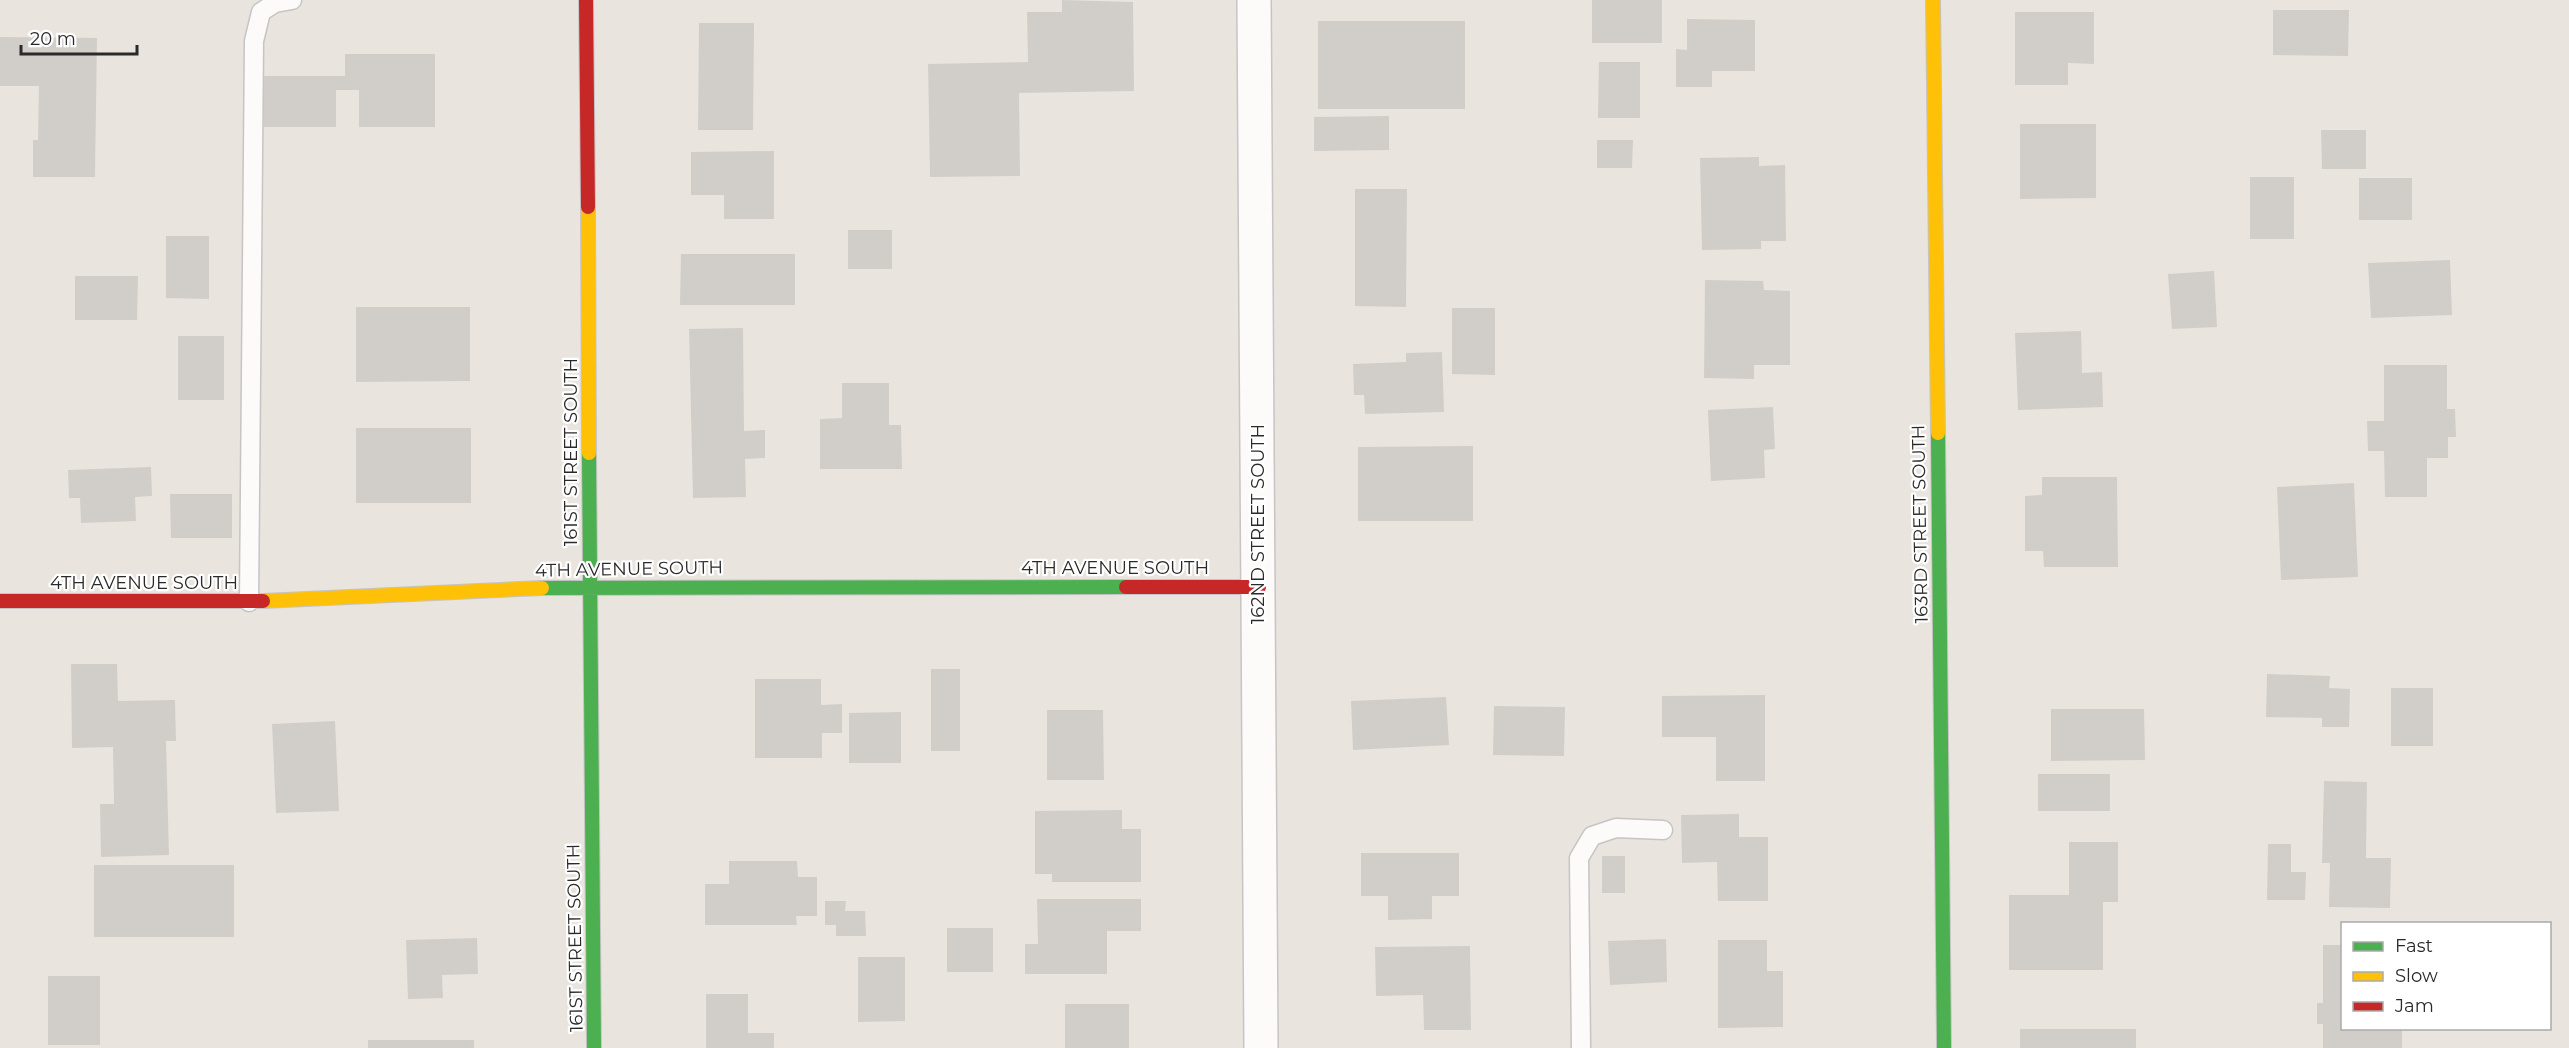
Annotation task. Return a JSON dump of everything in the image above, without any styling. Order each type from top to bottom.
[{"type":"street","name":"161ST STREET SOUTH","points":[[586,0],[594,1048]]},
{"type":"street","name":"162ND STREET SOUTH","points":[[1254,0],[1261,1048]]},
{"type":"street","name":"163RD STREET SOUTH","points":[[1933,0],[1944,1048]]},
{"type":"street","name":"4TH AVENUE SOUTH","points":[[0,601],[249,602],[590,586],[1259,587]]},
{"type":"lane","points":[[249,602],[254,41],[261,12],[275,3],[292,0]]},
{"type":"lane","points":[[1581,1048],[1579,858],[1592,836],[1616,828],[1663,830]]},
{"type":"building","points":[[1062,0],[1133,2],[1134,91],[1019,93],[1020,176],[930,177],[928,64],[1028,62],[1027,12],[1062,12]]},
{"type":"building","points":[[1592,0],[1662,0],[1662,43],[1592,43]]},
{"type":"building","points":[[2273,10],[2349,10],[2348,56],[2273,55]]},
{"type":"building","points":[[2015,12],[2094,12],[2094,64],[2068,63],[2068,85],[2015,85]]},
{"type":"building","points":[[1687,19],[1755,20],[1755,71],[1712,71],[1712,87],[1676,87],[1676,49],[1687,50]]},
{"type":"building","points":[[1318,21],[1465,21],[1465,109],[1318,109]]},
{"type":"building","points":[[699,23],[754,23],[753,130],[698,130]]},
{"type":"building","points":[[0,37],[97,38],[95,177],[33,177],[33,140],[38,140],[39,86],[0,86]]},
{"type":"building","points":[[345,54],[435,54],[435,127],[359,127],[359,90],[336,90],[336,127],[264,127],[263,76],[345,76]]},
{"type":"building","points":[[1599,62],[1640,62],[1640,118],[1598,118]]},
{"type":"building","points":[[1389,116],[1389,150],[1314,151],[1314,117]]},
{"type":"building","points":[[2020,124],[2096,124],[2096,198],[2020,199]]},
{"type":"building","points":[[2321,130],[2366,130],[2366,169],[2322,169]]},
{"type":"building","points":[[1597,140],[1633,140],[1632,168],[1597,168]]},
{"type":"building","points":[[774,151],[774,219],[724,219],[724,195],[691,195],[691,152]]},
{"type":"building","points":[[1759,157],[1759,166],[1785,165],[1786,241],[1761,241],[1761,249],[1702,250],[1700,158]]},
{"type":"building","points":[[2250,177],[2294,177],[2294,239],[2250,239]]},
{"type":"building","points":[[2359,178],[2412,178],[2412,220],[2359,220]]},
{"type":"building","points":[[1355,189],[1407,189],[1406,307],[1355,306]]},
{"type":"building","points":[[848,230],[892,230],[892,269],[848,269]]},
{"type":"building","points":[[166,236],[209,236],[209,299],[166,298]]},
{"type":"building","points":[[681,254],[795,254],[795,305],[680,305]]},
{"type":"building","points":[[2450,260],[2452,315],[2371,318],[2368,263]]},
{"type":"building","points":[[2214,271],[2217,327],[2172,329],[2168,274]]},
{"type":"building","points":[[75,276],[138,276],[137,320],[75,320]]},
{"type":"building","points":[[1705,280],[1763,281],[1764,290],[1790,291],[1790,365],[1754,365],[1754,379],[1704,378]]},
{"type":"building","points":[[356,307],[470,307],[470,381],[356,382]]},
{"type":"building","points":[[1452,308],[1495,308],[1495,375],[1452,374]]},
{"type":"building","points":[[743,328],[744,431],[765,430],[765,458],[745,459],[746,497],[693,498],[689,329]]},
{"type":"building","points":[[2081,331],[2082,373],[2102,372],[2103,407],[2018,410],[2015,333]]},
{"type":"building","points":[[178,336],[224,336],[224,400],[178,400]]},
{"type":"building","points":[[1442,352],[1444,412],[1365,414],[1364,395],[1354,395],[1353,364],[1406,362],[1406,353]]},
{"type":"building","points":[[2384,365],[2447,365],[2447,409],[2455,409],[2456,437],[2448,437],[2448,458],[2427,458],[2427,497],[2385,497],[2384,451],[2368,451],[2367,421],[2384,421]]},
{"type":"building","points":[[842,383],[889,383],[889,425],[901,425],[902,469],[820,469],[820,419],[842,418]]},
{"type":"building","points":[[1773,407],[1775,449],[1764,450],[1765,478],[1711,481],[1708,410]]},
{"type":"building","points":[[356,428],[471,428],[471,503],[356,503]]},
{"type":"building","points":[[1473,446],[1473,521],[1358,521],[1358,447]]},
{"type":"building","points":[[151,467],[152,496],[135,497],[136,521],[81,523],[80,498],[69,498],[68,470]]},
{"type":"building","points":[[2042,477],[2117,477],[2118,567],[2044,567],[2043,551],[2025,551],[2025,496],[2042,495]]},
{"type":"building","points":[[2354,483],[2358,577],[2281,580],[2277,487]]},
{"type":"building","points":[[170,494],[232,494],[232,538],[171,538]]},
{"type":"building","points":[[71,664],[117,664],[118,701],[175,700],[176,741],[166,741],[169,855],[101,857],[100,804],[114,804],[113,747],[72,748]]},
{"type":"building","points":[[931,669],[960,669],[960,751],[931,751]]},
{"type":"building","points":[[2267,674],[2330,676],[2329,688],[2350,689],[2349,727],[2322,727],[2322,718],[2266,717]]},
{"type":"building","points":[[755,679],[821,679],[821,705],[842,704],[842,733],[822,733],[822,758],[755,758]]},
{"type":"building","points":[[2391,688],[2433,688],[2433,746],[2391,746]]},
{"type":"building","points":[[1765,695],[1765,781],[1716,781],[1716,737],[1662,737],[1662,696]]},
{"type":"building","points":[[1446,697],[1449,745],[1353,750],[1351,701]]},
{"type":"building","points":[[1494,706],[1565,707],[1564,756],[1493,755]]},
{"type":"building","points":[[2051,709],[2144,709],[2145,760],[2051,761]]},
{"type":"building","points":[[1047,710],[1103,710],[1104,780],[1047,780]]},
{"type":"building","points":[[901,712],[901,763],[849,763],[849,713]]},
{"type":"building","points":[[335,721],[339,811],[276,813],[272,724]]},
{"type":"building","points":[[2038,774],[2110,774],[2110,811],[2038,811]]},
{"type":"building","points":[[2324,781],[2367,782],[2366,858],[2391,858],[2390,908],[2329,907],[2330,863],[2322,863]]},
{"type":"building","points":[[1122,810],[1122,829],[1141,829],[1141,882],[1052,882],[1052,874],[1035,874],[1035,811]]},
{"type":"building","points":[[1739,814],[1739,837],[1768,837],[1768,901],[1718,901],[1717,862],[1682,863],[1681,815]]},
{"type":"building","points":[[2069,842],[2118,842],[2118,902],[2103,902],[2103,970],[2009,970],[2009,895],[2069,895]]},
{"type":"building","points":[[2268,844],[2291,844],[2291,872],[2306,872],[2305,900],[2267,900]]},
{"type":"building","points":[[1361,853],[1459,853],[1459,896],[1432,896],[1432,919],[1388,920],[1388,896],[1361,896]]},
{"type":"building","points":[[1602,856],[1625,856],[1625,893],[1602,893]]},
{"type":"building","points":[[729,861],[797,861],[798,877],[817,877],[817,916],[796,916],[797,925],[705,925],[705,884],[729,884]]},
{"type":"building","points":[[94,865],[234,865],[234,937],[94,937]]},
{"type":"building","points":[[1037,899],[1141,899],[1141,931],[1107,931],[1107,974],[1025,974],[1025,944],[1038,944]]},
{"type":"building","points":[[825,901],[846,901],[845,911],[865,911],[866,936],[836,936],[836,925],[825,925]]},
{"type":"building","points":[[947,928],[993,928],[993,972],[947,972]]},
{"type":"building","points":[[477,938],[478,974],[442,975],[443,998],[408,999],[406,940]]},
{"type":"building","points":[[1666,939],[1667,982],[1610,985],[1608,941]]},
{"type":"building","points":[[1718,940],[1767,940],[1767,971],[1783,971],[1783,1027],[1718,1028]]},
{"type":"building","points":[[2323,945],[2341,945],[2341,1030],[2402,1030],[2402,1048],[2323,1048],[2323,1024],[2317,1024],[2317,1003],[2323,1003]]},
{"type":"building","points":[[1470,946],[1471,1030],[1424,1030],[1423,995],[1376,996],[1375,947]]},
{"type":"building","points":[[858,957],[905,957],[905,1021],[858,1022]]},
{"type":"building","points":[[48,976],[100,976],[100,1045],[48,1045]]},
{"type":"building","points":[[706,994],[748,994],[748,1033],[774,1033],[774,1048],[706,1048]]},
{"type":"building","points":[[1065,1004],[1129,1004],[1129,1048],[1065,1048]]},
{"type":"building","points":[[2020,1029],[2136,1029],[2136,1048],[2020,1048]]},
{"type":"building","points":[[368,1040],[474,1040],[474,1048],[368,1048]]},
{"type":"traffic: fast","points":[[1938,433],[1944,1048]]},
{"type":"traffic: fast","points":[[589,453],[594,1048]]},
{"type":"traffic: fast","points":[[542,588],[1126,587]]},
{"type":"traffic: slow","points":[[1933,0],[1938,433]]},
{"type":"traffic: slow","points":[[588,207],[589,453]]},
{"type":"traffic: slow","points":[[263,601],[542,588]]},
{"type":"traffic: jam","points":[[586,0],[588,207]]},
{"type":"traffic: jam","points":[[1126,587],[1259,587]]},
{"type":"traffic: jam","points":[[0,601],[263,601]]}]
